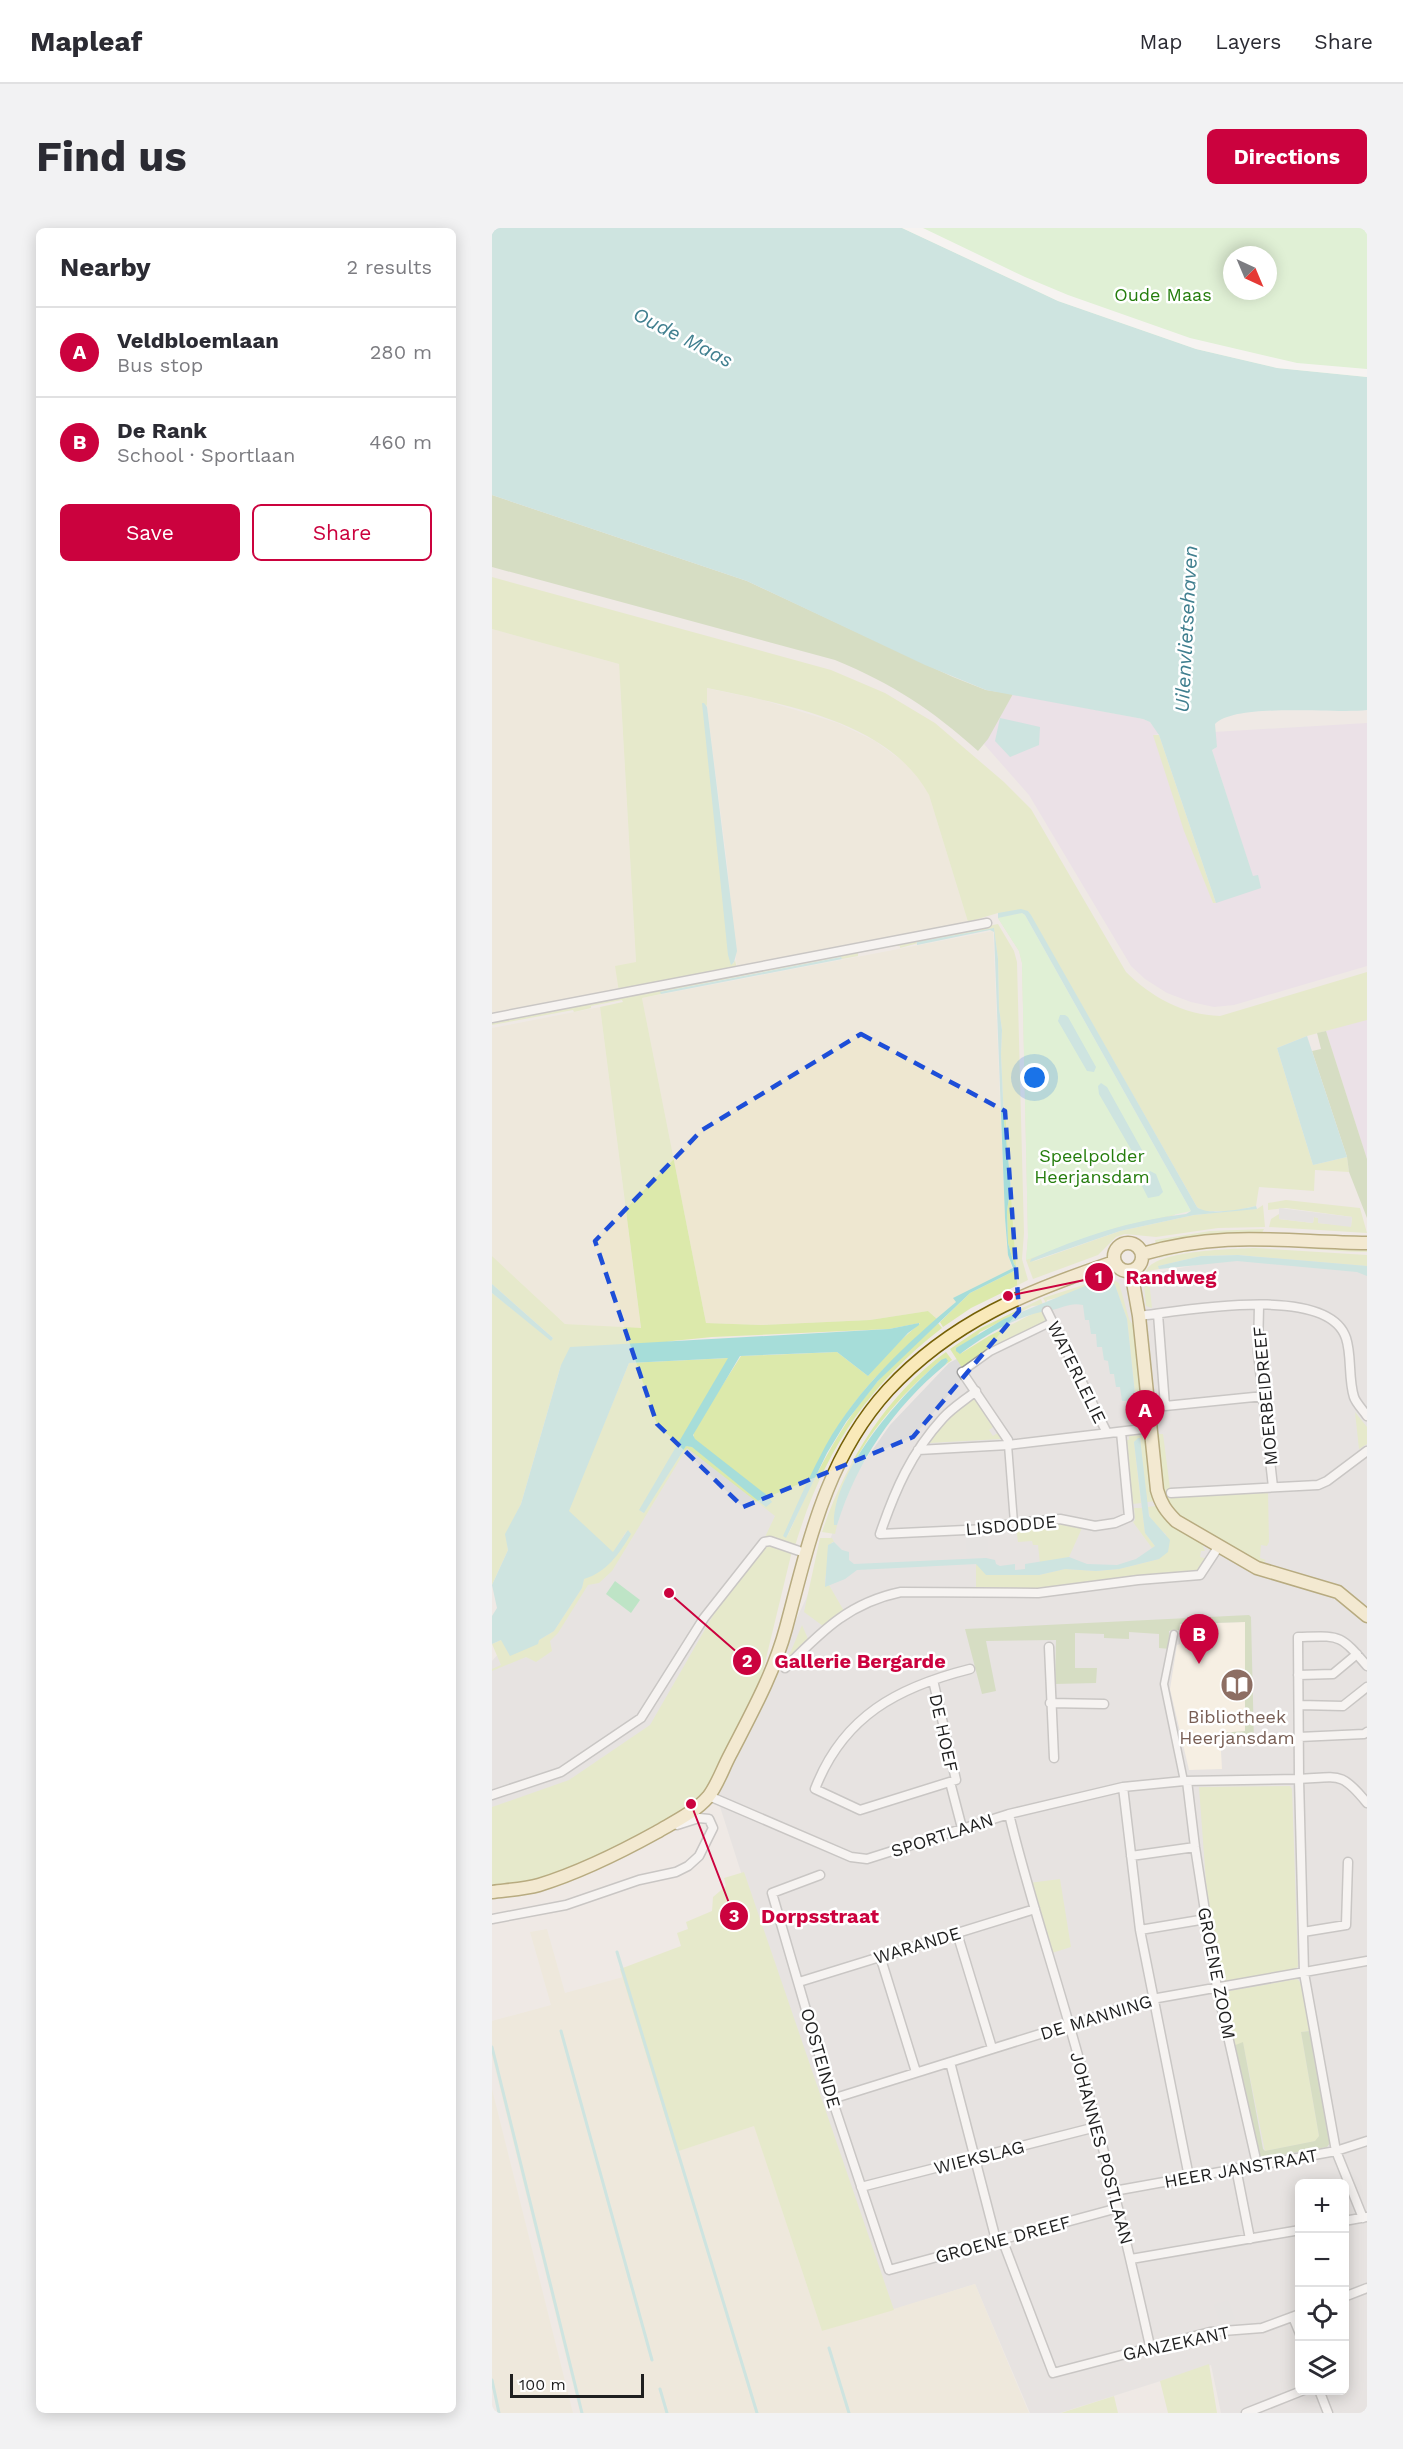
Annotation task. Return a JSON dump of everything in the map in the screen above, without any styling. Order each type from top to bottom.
[{"type":"main road","points":[[1142,1254],[1173,1246],[1219,1239],[1268,1238],[1367,1243]]},
{"type":"main road","points":[[1124,1243],[1134,1244],[1142,1254],[1140,1265],[1131,1271],[1121,1270],[1114,1262],[1116,1249],[1124,1243]]},
{"type":"main road","points":[[492,1892],[538,1886],[595,1864],[661,1829],[694,1809],[709,1796],[771,1672],[783,1638],[818,1509],[845,1451],[864,1421],[888,1390],[911,1367],[943,1341],[987,1312],[1035,1290],[1114,1262]]},
{"type":"main road","points":[[1131,1271],[1139,1316],[1160,1502],[1176,1521],[1219,1546],[1271,1573],[1338,1592],[1366,1612]]},
{"type":"street","points":[[492,1018],[987,922]]},
{"type":"street","points":[[1139,1316],[1232,1304],[1316,1310],[1328,1316],[1340,1327],[1346,1338],[1354,1398],[1367,1416]]},
{"type":"street","name":"MOERBEIDREEF","points":[[1258,1305],[1258,1353],[1273,1487]]},
{"type":"street","name":"WATERLELIE","points":[[1047,1311],[1107,1433]]},
{"type":"street","points":[[1158,1314],[1165,1406],[1264,1396]]},
{"type":"street","points":[[1014,1523],[1008,1440],[962,1371],[990,1352],[1052,1322]]},
{"type":"street","points":[[918,1450],[944,1417],[976,1391]]},
{"type":"street","points":[[918,1450],[1008,1445],[1151,1428]]},
{"type":"street","name":"LISDODDE","points":[[918,1450],[896,1489],[880,1534],[987,1529],[1014,1523],[1060,1520],[1095,1526],[1114,1523],[1129,1517],[1121,1432]]},
{"type":"street","points":[[1171,1492],[1318,1485],[1327,1481],[1367,1451]]},
{"type":"street","points":[[492,1795],[561,1772],[641,1718],[704,1618],[764,1542],[770,1541],[805,1553]]},
{"type":"street","points":[[785,1668],[824,1629],[854,1607],[878,1597],[901,1592],[1061,1591],[1121,1582],[1200,1575],[1219,1546]]},
{"type":"street","points":[[1173,1634],[1164,1684],[1186,1781]]},
{"type":"street","points":[[1349,2220],[1365,2217],[1336,2151],[1304,1973],[1298,1637],[1335,1636],[1357,1654],[1367,1666]]},
{"type":"street","points":[[1049,1647],[1054,1758]]},
{"type":"street","points":[[1298,1675],[1333,1674],[1357,1654]]},
{"type":"street","name":"DE HOEF","points":[[933,1680],[956,1780],[860,1809],[815,1789],[832,1754],[855,1724],[870,1712],[898,1694],[933,1680],[970,1668]]},
{"type":"street","points":[[1299,1705],[1343,1706],[1367,1687]]},
{"type":"street","points":[[1050,1703],[1104,1704]]},
{"type":"street","points":[[1299,1737],[1365,1733]]},
{"type":"street","name":"SPORTLAAN","points":[[709,1796],[850,1857],[867,1859],[1009,1814],[1123,1787],[1186,1781],[1338,1777],[1351,1783],[1367,1803]]},
{"type":"street","name":"GROENE ZOOM","points":[[1186,1781],[1217,1988],[1257,2164]]},
{"type":"street","name":"DE HOEF","points":[[950,1782],[963,1828]]},
{"type":"street","points":[[1123,1787],[1140,1930],[1189,2177]]},
{"type":"street","name":"JOHANNES POSTLAAN","points":[[1009,1814],[1024,1878],[1069,2024],[1114,2191],[1150,2346]]},
{"type":"street","points":[[492,1919],[566,1905],[639,1880],[676,1872],[688,1866],[699,1856],[710,1835],[712,1824],[705,1817],[661,1829]]},
{"type":"street","points":[[1131,1856],[1195,1847]]},
{"type":"street","points":[[1303,1932],[1346,1925],[1348,1862]]},
{"type":"street","name":"OOSTEINDE","points":[[820,1875],[772,1893],[832,2099],[889,2270]]},
{"type":"street","name":"WARANDE","points":[[799,1982],[1035,1909]]},
{"type":"street","points":[[1140,1930],[1206,1919]]},
{"type":"street","points":[[957,1933],[993,2048]]},
{"type":"street","points":[[880,1956],[916,2072]]},
{"type":"street","name":"DE MANNING","points":[[832,2099],[1152,1999],[1367,1961]]},
{"type":"street","points":[[950,2062],[999,2239]]},
{"type":"street","name":"WIEKSLAG","points":[[861,2187],[1096,2127]]},
{"type":"street","name":"HEER JANSTRAAT","points":[[1114,2191],[1336,2151],[1367,2141]]},
{"type":"street","points":[[1236,2168],[1250,2239]]},
{"type":"street","name":"GROENE DREEF","points":[[889,2270],[1118,2208]]},
{"type":"street","points":[[1131,2259],[1295,2231]]},
{"type":"street","name":"GANZEKANT","points":[[999,2239],[1053,2373],[1150,2346],[1210,2332],[1262,2328],[1295,2316]]},
{"type":"street","points":[[1349,2295],[1367,2288]]},
{"type":"street","points":[[1246,2413],[1295,2394]]},
{"type":"street","points":[[1321,2395],[1328,2413]]},
{"type":"highlighted area","points":[[861,1034],[1005,1111],[1019,1311],[913,1437],[743,1507],[657,1424],[595,1241],[702,1130]]},
{"type":"shaded area","points":[[492,629],[619,664],[636,963],[619,992],[492,1016]]},
{"type":"shaded area","points":[[706,688],[763,700],[838,723],[875,741],[908,765],[921,779],[929,795],[968,922],[737,969]]},
{"type":"shaded area","points":[[1013,694],[1150,722],[1159,734],[1154,735],[1213,903],[1253,877],[1212,750],[1217,747],[1214,732],[1367,723],[1367,966],[1234,1005],[1214,1007],[1167,993],[1145,979],[1131,966],[1029,795],[984,744]]},
{"type":"shaded area","points":[[993,931],[1005,1218],[1007,1248],[1012,1269],[954,1298],[956,1302],[937,1319],[928,1311],[870,1320],[761,1325],[706,1323],[642,998]]},
{"type":"shaded area","points":[[600,1007],[641,1329],[565,1324],[492,1256],[492,1028]]},
{"type":"shaded area","points":[[1367,1018],[1367,1159],[1326,1031]]},
{"type":"shaded area","points":[[1279,1208],[1352,1217],[1351,1227],[1318,1223],[1318,1218],[1314,1217],[1313,1223],[1279,1219]]},
{"type":"shaded area","points":[[1367,1256],[1367,2413],[1221,2413],[1211,2365],[1060,2413],[1030,2413],[975,2284],[893,2310],[755,1916],[714,1788],[806,1599],[857,1472],[890,1425],[949,1363],[1099,1283],[1239,1257]]},
{"type":"shaded area","points":[[689,1436],[781,1507],[769,1538],[653,1733],[565,1787],[492,1811],[492,1661]]},
{"type":"shaded area","points":[[987,1533],[988,1555],[967,1556],[966,1534]]},
{"type":"shaded area","points":[[1245,1622],[1245,1732],[1220,1733],[1222,1769],[1189,1770],[1170,1689],[1177,1645],[1180,1644],[1179,1624]]},
{"type":"shaded area","points":[[547,1929],[565,1993],[623,1977],[676,2152],[754,2125],[822,2331],[975,2284],[1029,2413],[580,2413],[492,2056],[492,2021],[551,2005],[530,1932]]},
{"type":"shaded area","points":[[492,2089],[573,2413],[499,2413],[492,2380]]},
{"type":"shaded area","points":[[1228,2300],[1235,2320],[1221,2325],[1214,2305]]},
{"type":"green space","name":"Oude Maas","points":[[854,228],[1367,228],[1367,399],[1320,397]]},
{"type":"green space","points":[[492,495],[747,581],[953,677],[986,690],[1013,694],[988,739],[978,751],[944,722],[911,699],[875,678],[835,660],[492,567]]},
{"type":"green space","points":[[492,577],[831,670],[885,693],[935,723],[1004,782],[1031,809],[1126,972],[1157,997],[1169,1003],[1194,1012],[1220,1016],[1367,972],[1367,1020],[1307,1036],[1277,1048],[1313,1165],[1347,1157],[1349,1172],[1315,1170],[1314,1191],[1259,1187],[1256,1206],[1237,1210],[1257,1209],[1263,1205],[1265,1227],[1218,1228],[1156,1237],[1125,1234],[1116,1237],[1098,1255],[1033,1279],[1026,1260],[1028,1237],[1022,963],[1019,951],[998,918],[1022,913],[1175,1215],[1071,1243],[1032,1262],[1120,1231],[1194,1215],[1233,1211],[1203,1211],[1197,1207],[1028,911],[998,913],[968,922],[929,795],[911,770],[888,749],[861,733],[800,709],[768,701],[707,688],[707,707],[706,704],[733,964],[735,960],[737,969],[619,992],[615,966],[636,962],[619,664],[492,629]]},
{"type":"green space","points":[[1153,735],[1159,735],[1216,903],[1213,903],[1184,831]]},
{"type":"green space","name":"Speelpolder Heerjansdam","points":[[1022,913],[1191,1211],[1118,1227],[1026,1260],[1028,1237],[1022,963],[1019,951],[998,918]]},
{"type":"green space","points":[[998,924],[1014,951],[1017,962],[1024,1233],[1022,1259],[1028,1280],[971,1308],[943,1327],[940,1322],[970,1293],[1018,1269],[1014,1264],[1008,1243],[1007,1211],[1011,1184],[1004,1122],[1002,1030],[994,929],[933,939],[900,948],[900,946],[894,946],[858,953],[858,956],[842,959],[840,957],[661,992],[661,994],[642,998],[706,1323],[761,1325],[870,1320],[928,1311],[937,1319],[875,1378],[841,1422],[811,1477],[787,1537],[826,1456],[863,1399],[892,1366],[938,1323],[942,1328],[891,1374],[850,1424],[819,1481],[795,1546],[765,1537],[775,1516],[687,1448],[612,1571],[599,1583],[588,1585],[558,1633],[550,1641],[552,1651],[536,1662],[526,1657],[492,1671],[501,1665],[492,1644],[501,1640],[538,1644],[539,1640],[554,1631],[582,1588],[584,1578],[606,1566],[624,1538],[627,1530],[613,1553],[568,1511],[629,1363],[729,1358],[640,1510],[643,1513],[686,1446],[692,1447],[693,1431],[741,1356],[837,1352],[868,1376],[889,1351],[920,1323],[889,1329],[672,1341],[561,1365],[521,1504],[506,1534],[508,1550],[492,1585],[492,1293],[551,1340],[553,1338],[492,1284],[492,1256],[565,1324],[641,1328],[600,1007],[623,1002],[622,1000],[574,1012],[573,1010],[492,1025],[492,1020]]},
{"type":"green space","points":[[1326,1031],[1367,1159],[1367,1218],[1349,1172],[1347,1157],[1312,1051],[1321,1049],[1317,1033]]},
{"type":"green space","points":[[1286,1200],[1360,1208],[1367,1233],[1269,1227],[1271,1219],[1279,1214],[1279,1219],[1313,1223],[1314,1217],[1319,1218],[1318,1223],[1351,1226],[1352,1217],[1286,1208],[1268,1210],[1268,1203]]},
{"type":"green space","points":[[1264,1229],[1262,1233],[1219,1234],[1156,1244],[1155,1240],[1210,1231]]},
{"type":"green space","points":[[1211,1243],[1367,1248],[1367,1252],[1244,1245],[1195,1250],[1159,1258],[1159,1256],[1185,1248]]},
{"type":"green space","points":[[1255,1248],[1367,1255],[1367,1266],[1238,1255],[1201,1256],[1159,1266],[1159,1269],[1148,1271],[1152,1308],[1146,1306],[1144,1277],[1147,1269],[1154,1263],[1181,1254]]},
{"type":"green space","points":[[1108,1277],[1119,1283],[1129,1319],[1136,1330],[1141,1391],[1135,1392],[1127,1319],[1115,1285],[1047,1300],[1046,1303],[1043,1298]]},
{"type":"green space","points":[[1041,1299],[1043,1305],[1032,1306],[980,1332],[960,1354],[1038,1311],[1046,1310],[1043,1314],[1046,1323],[963,1369],[950,1349],[981,1328]]},
{"type":"green space","points":[[946,1352],[952,1360],[945,1365],[948,1361],[941,1360],[926,1374],[896,1404],[870,1437],[858,1455],[840,1497],[834,1525],[837,1525],[835,1534],[822,1532],[843,1481],[870,1432],[886,1410],[924,1369]]},
{"type":"green space","points":[[971,1397],[977,1398],[986,1412],[984,1414],[993,1427],[989,1430],[993,1436],[999,1432],[1003,1436],[1001,1439],[929,1443],[927,1440],[950,1419],[948,1417]]},
{"type":"green space","points":[[1355,1412],[1367,1427],[1367,1444],[1359,1449]]},
{"type":"green space","points":[[1156,1434],[1163,1434],[1171,1496],[1268,1491],[1269,1542],[1267,1546],[1261,1545],[1260,1558],[1266,1560],[1261,1564],[1180,1517],[1172,1509],[1160,1478]]},
{"type":"green space","points":[[1144,1435],[1145,1440],[1148,1440],[1157,1501],[1147,1502],[1140,1438],[1134,1442],[1141,1503],[1133,1504],[1126,1440],[1129,1440],[1129,1436]]},
{"type":"green space","points":[[1155,1506],[1165,1520],[1202,1544],[1205,1551],[1201,1551],[1200,1557],[1207,1559],[1195,1573],[1061,1588],[976,1591],[976,1564],[1003,1574],[1039,1575],[1065,1569],[1096,1571],[1119,1569],[1159,1559],[1166,1534],[1151,1519],[1148,1507]]},
{"type":"green space","points":[[1134,1508],[1142,1508],[1145,1533],[1155,1546],[1152,1548],[1133,1522],[1135,1520]]},
{"type":"green space","points":[[1060,1524],[1082,1528],[1069,1557],[1040,1563],[1038,1545],[1033,1545],[1032,1541],[1018,1542],[1016,1528]]},
{"type":"green space","points":[[820,1538],[832,1538],[834,1542],[832,1542],[825,1586],[829,1585],[844,1611],[823,1626],[804,1612]]},
{"type":"green space","points":[[769,1545],[792,1551],[763,1671],[742,1724],[708,1787],[684,1811],[655,1828],[574,1867],[525,1884],[492,1888],[492,1807],[569,1780],[650,1725],[730,1586],[763,1547]]},
{"type":"green space","points":[[615,1581],[640,1600],[631,1613],[606,1594]]},
{"type":"green space","points":[[1249,1615],[1251,1617],[1254,1743],[1252,1746],[1229,1740],[1220,1741],[1220,1733],[1245,1731],[1245,1622],[1180,1624],[1179,1630],[1169,1631],[1170,1649],[1159,1648],[1159,1634],[1129,1632],[1129,1639],[1104,1638],[1104,1634],[1075,1633],[1075,1668],[1097,1668],[1096,1683],[1055,1684],[1056,1640],[986,1641],[996,1691],[982,1694],[965,1629]]},
{"type":"green space","points":[[802,1625],[808,1639],[778,1669],[791,1651]]},
{"type":"green space","points":[[1290,1786],[1292,1789],[1298,1966],[1296,1969],[1226,1982],[1223,1979],[1207,1895],[1199,1787]]},
{"type":"green space","points":[[744,1872],[894,2310],[822,2331],[754,2126],[676,2152],[620,1969],[681,1946],[677,1933],[688,1929],[686,1922],[712,1911],[713,1897],[726,1886],[724,1878]]},
{"type":"green space","points":[[1060,1879],[1071,1947],[1052,1953],[1029,1883]]},
{"type":"green space","points":[[1297,1979],[1301,1983],[1310,2031],[1301,2032],[1319,2136],[1316,2141],[1265,2151],[1243,2043],[1233,2046],[1221,1995],[1223,1992]]},
{"type":"green space","points":[[1310,2031],[1331,2142],[1327,2147],[1259,2159],[1233,2046],[1243,2042],[1265,2151],[1315,2141],[1319,2136],[1301,2032]]},
{"type":"green space","points":[[1209,2364],[1217,2413],[1168,2413],[1160,2381]]},
{"type":"green space","points":[[1114,2396],[1118,2413],[1061,2413]]},
{"type":"water","name":"Uilenvlietsehaven","points":[[492,228],[902,228],[1058,301],[1196,349],[1277,368],[1367,377],[1367,710],[1264,711],[1226,717],[1215,724],[1217,747],[1212,750],[1253,876],[1258,875],[1261,888],[1216,903],[1159,735],[1150,722],[986,690],[925,665],[747,581],[492,495]]},
{"type":"water","points":[[702,703],[707,707],[737,951],[731,965],[728,955]]},
{"type":"water","points":[[1000,718],[1040,727],[1039,745],[1010,757],[995,741]]},
{"type":"water","points":[[1021,909],[1028,911],[1031,915],[1197,1207],[1209,1211],[1256,1206],[1257,1209],[1194,1215],[1120,1231],[1030,1262],[1031,1259],[1050,1251],[1107,1230],[1146,1220],[1186,1214],[1191,1211],[1025,915],[1022,913],[998,918],[998,913]]},
{"type":"water","points":[[994,928],[1002,1030],[1004,1122],[1011,1184],[1007,1211],[1008,1243],[1014,1264],[1018,1269],[970,1293],[878,1381],[846,1422],[827,1453],[786,1538],[783,1536],[826,1445],[868,1386],[902,1350],[956,1302],[953,1298],[1013,1268],[1008,1255],[1005,1218],[994,932],[990,930],[917,945],[917,942]]},
{"type":"water","points":[[841,957],[842,959],[661,994],[660,992]]},
{"type":"water","points":[[1060,1015],[1068,1017],[1096,1067],[1094,1072],[1087,1071],[1058,1021]]},
{"type":"water","points":[[1307,1036],[1347,1157],[1313,1165],[1277,1048]]},
{"type":"water","points":[[1101,1083],[1107,1087],[1142,1150],[1142,1161],[1136,1158],[1099,1094],[1098,1086]]},
{"type":"water","points":[[1150,1171],[1156,1174],[1163,1192],[1159,1196],[1148,1198],[1140,1182],[1142,1177]]},
{"type":"water","points":[[1238,1255],[1367,1266],[1367,1276],[1357,1272],[1237,1261],[1159,1269],[1158,1266],[1201,1256]]},
{"type":"water","points":[[1100,1280],[1111,1281],[1115,1285],[1127,1319],[1138,1422],[1128,1419],[1127,1401],[1122,1401],[1120,1387],[1116,1387],[1114,1374],[1110,1374],[1102,1347],[1097,1347],[1096,1334],[1091,1334],[1089,1320],[1085,1320],[1083,1305],[1071,1305],[1016,1320],[992,1332],[960,1354],[956,1351],[956,1348],[1004,1319]]},
{"type":"water","points":[[492,1284],[553,1338],[551,1341],[492,1293]]},
{"type":"water","points":[[919,1323],[868,1376],[837,1352],[740,1356],[693,1435],[695,1439],[768,1496],[772,1502],[766,1507],[692,1447],[686,1446],[644,1513],[639,1510],[728,1358],[629,1363],[569,1511],[613,1552],[628,1530],[631,1534],[606,1567],[584,1579],[582,1588],[554,1631],[539,1640],[538,1644],[510,1656],[501,1640],[492,1644],[492,1616],[497,1608],[492,1585],[508,1550],[505,1534],[521,1504],[561,1365],[570,1347],[889,1329]]},
{"type":"water","points":[[946,1358],[948,1361],[945,1365],[909,1399],[879,1437],[855,1479],[837,1525],[834,1525],[836,1504],[845,1481],[872,1435],[925,1374]]},
{"type":"water","points":[[1140,1438],[1149,1516],[1170,1540],[1168,1552],[1159,1559],[1119,1569],[1096,1571],[1065,1569],[1039,1575],[986,1575],[976,1564],[857,1570],[845,1579],[825,1587],[828,1545],[834,1542],[842,1550],[849,1552],[849,1560],[854,1564],[986,1558],[995,1560],[1000,1566],[1015,1564],[1015,1570],[1025,1569],[1025,1564],[1069,1557],[1087,1564],[1117,1565],[1136,1559],[1155,1546],[1145,1533],[1134,1442]]},
{"type":"pier","points":[[902,228],[923,228],[1068,295],[1190,338],[1297,363],[1367,369],[1367,377],[1277,368],[1196,349],[1058,301]]},
{"type":"waterway","points":[[617,1952],[757,2413]]},
{"type":"waterway","points":[[561,2031],[652,2360]]},
{"type":"waterway","points":[[492,2047],[582,2413]]},
{"type":"waterway","points":[[829,2348],[849,2413]]},
{"type":"waterway","points":[[492,2380],[499,2413]]},
{"type":"waterway","points":[[660,2389],[667,2413]]},
{"type":"place","name":"Randweg","points":[[1008,1296]]},
{"type":"place","name":"Veldbloemlaan","points":[[1145,1440]]},
{"type":"place","name":"Gallerie Bergarde","points":[[669,1593]]},
{"type":"place","name":"De Rank","points":[[1199,1664]]},
{"type":"place","name":"Bibliotheek Heerjansdam","points":[[1237,1685]]},
{"type":"place","name":"Dorpsstraat","points":[[691,1804]]}]
